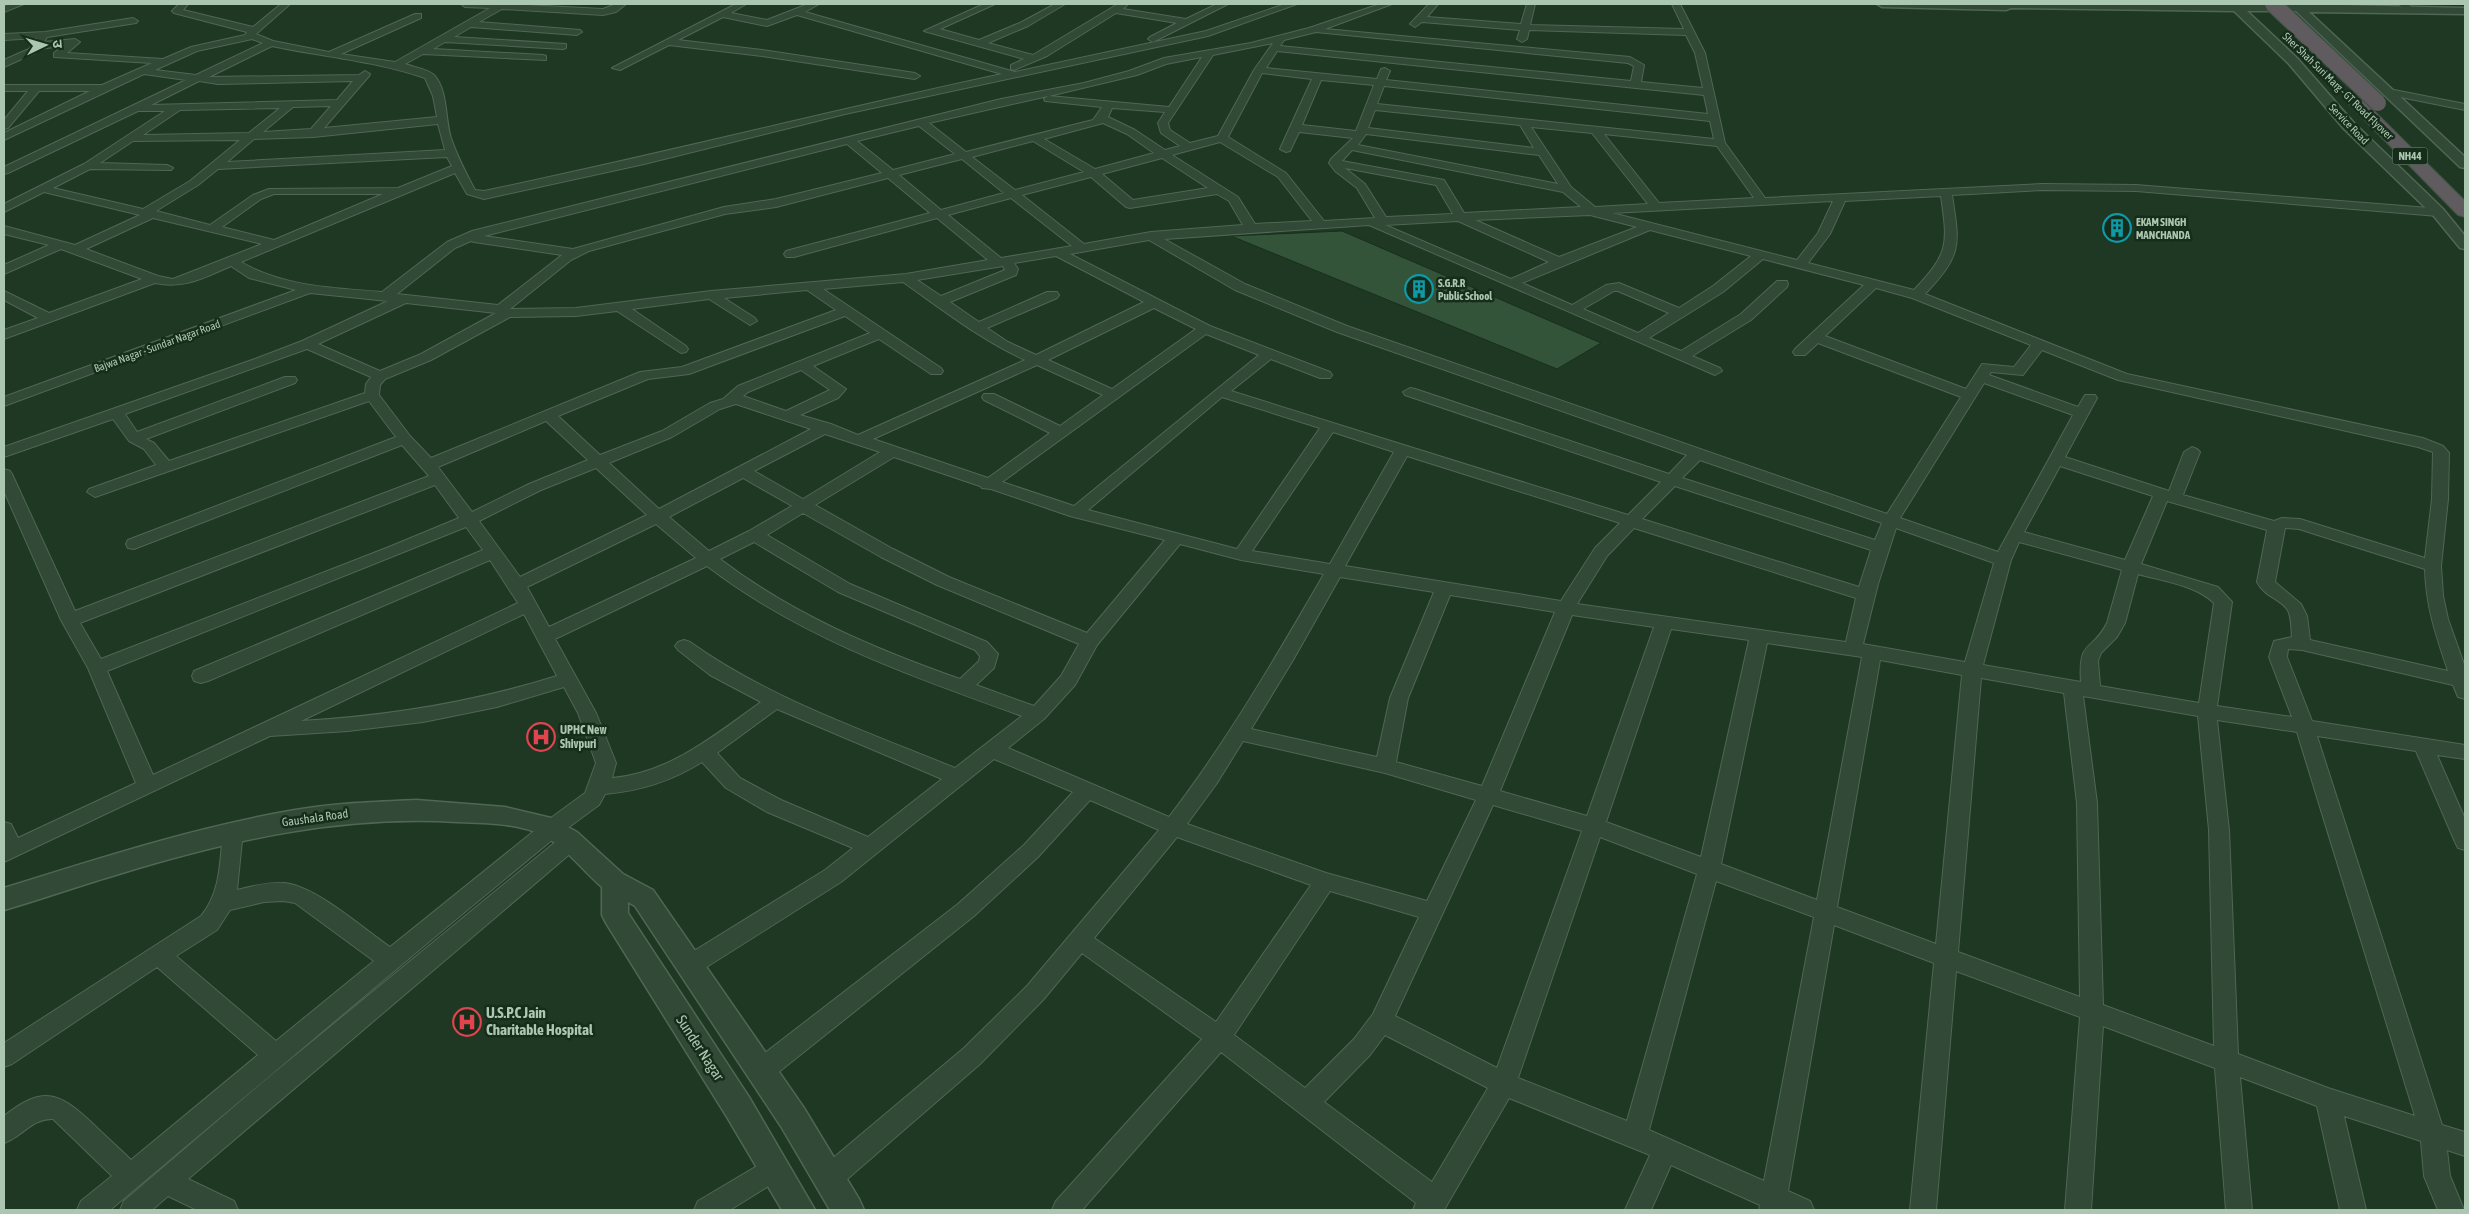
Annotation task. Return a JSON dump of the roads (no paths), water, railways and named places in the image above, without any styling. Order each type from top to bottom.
[{"type":"highway","name":"Sher Shah Suri Marg - GT Road Flyover","points":[[2273,4],[2383,98],[2465,188]]},
{"type":"highway","name":"Sher Shah Suri Marg - GT Road Flyover","points":[[2241,7],[2355,102],[2465,211]]},
{"type":"street","points":[[4,9],[20,4]]},
{"type":"street","points":[[184,4],[177,11],[251,34],[271,43],[329,55],[397,65],[425,74],[432,79],[457,168],[470,192],[484,196],[644,161],[845,111],[1219,30],[1293,4]]},
{"type":"street","points":[[4,137],[104,88],[203,46],[251,34],[286,4]]},
{"type":"street","points":[[465,4],[607,12],[622,4]]},
{"type":"street","points":[[617,68],[742,4]]},
{"type":"street","points":[[721,14],[766,23],[777,21],[815,4]]},
{"type":"street","points":[[905,42],[991,4]]},
{"type":"street","points":[[980,43],[1025,24],[1061,4]]},
{"type":"street","points":[[1003,71],[1035,59],[1124,4]]},
{"type":"street","points":[[1135,48],[1222,4]]},
{"type":"street","points":[[386,296],[451,245],[466,237],[1024,96],[1085,86],[1133,73],[1164,61],[1278,43],[1388,4]]},
{"type":"street","points":[[1335,163],[1336,159],[1352,147],[1361,132],[1389,60],[1401,39],[1434,4]]},
{"type":"street","points":[[1505,83],[1525,28],[1531,4]]},
{"type":"street","points":[[1676,4],[1691,32],[1705,70],[1720,142],[1763,202]]},
{"type":"street","points":[[1882,4],[2241,7],[2347,5],[2464,11]]},
{"type":"street","points":[[1992,4],[2241,7]]},
{"type":"street","points":[[397,65],[501,5]]},
{"type":"street","points":[[2295,5],[2383,98],[2465,164]]},
{"type":"street","name":"Service Road","points":[[2241,7],[2350,126],[2438,212],[2465,245]]},
{"type":"street","points":[[1115,10],[1185,22]]},
{"type":"street","points":[[794,12],[1014,74]]},
{"type":"street","points":[[329,55],[418,16]]},
{"type":"street","points":[[1419,19],[1525,28],[1691,32]]},
{"type":"street","points":[[4,38],[45,35],[133,21]]},
{"type":"street","points":[[469,24],[577,32]]},
{"type":"street","points":[[932,30],[1035,59]]},
{"type":"street","points":[[1312,30],[1401,39],[1505,83],[1522,121],[1541,152],[1567,189],[1594,212],[1917,295],[2123,377],[2152,385],[2432,445],[2441,453],[2440,499],[2433,566],[2434,596],[2439,619],[2463,686]]},
{"type":"street","points":[[4,64],[32,51],[45,35]]},
{"type":"street","points":[[445,39],[563,46]]},
{"type":"street","points":[[37,46],[74,42],[57,55],[165,62]]},
{"type":"street","points":[[667,42],[762,52],[915,76]]},
{"type":"street","points":[[4,171],[271,43]]},
{"type":"street","points":[[1278,43],[1389,60],[1505,83],[1714,118]]},
{"type":"street","points":[[790,254],[1222,138],[1228,131],[1259,70],[1278,43]]},
{"type":"street","points":[[422,51],[543,58]]},
{"type":"street","points":[[1190,148],[1165,131],[1163,123],[1209,54]]},
{"type":"street","points":[[1372,107],[1634,61],[1639,65],[1635,85]]},
{"type":"street","points":[[312,134],[337,103],[376,62]]},
{"type":"street","points":[[1259,70],[1381,82],[1635,85],[1709,92]]},
{"type":"street","points":[[144,71],[195,79],[236,81],[361,78]]},
{"type":"street","points":[[1286,149],[1318,76]]},
{"type":"street","points":[[4,126],[37,87]]},
{"type":"street","points":[[4,88],[104,88]]},
{"type":"street","points":[[1024,96],[1172,110]]},
{"type":"street","points":[[2383,98],[2465,107]]},
{"type":"street","points":[[136,109],[337,103]]},
{"type":"street","points":[[77,249],[149,213],[215,166],[292,104]]},
{"type":"street","points":[[133,1210],[561,835],[592,799],[599,787],[606,763],[587,713],[569,679],[517,585],[492,553],[470,519],[405,440],[372,395],[373,384],[380,376],[426,356],[493,319],[505,311],[572,253],[585,248],[724,211],[776,202],[1097,122],[1102,118],[1108,104]]},
{"type":"street","points":[[4,208],[88,166],[176,108]]},
{"type":"street","points":[[1102,118],[1131,132],[1237,202],[1251,228]]},
{"type":"street","points":[[133,138],[253,137],[312,134],[442,120]]},
{"type":"street","points":[[1522,121],[1720,142]]},
{"type":"street","points":[[922,123],[1081,247]]},
{"type":"street","points":[[1295,128],[1361,132],[1541,152]]},
{"type":"street","points":[[1594,129],[1656,208]]},
{"type":"street","points":[[1035,138],[1094,173],[1126,202],[1133,205],[1219,190]]},
{"type":"street","points":[[1222,138],[1282,175],[1321,224]]},
{"type":"street","points":[[850,141],[939,215],[1012,269],[1011,272],[939,302]]},
{"type":"street","points":[[1352,147],[1400,154],[1465,170],[1567,189]]},
{"type":"street","points":[[215,166],[452,153]]},
{"type":"street","points":[[1335,163],[1440,182],[1462,218],[1559,262]]},
{"type":"street","points":[[1335,163],[1361,186],[1376,222],[1572,310],[1715,371]]},
{"type":"street","points":[[88,166],[167,168]]},
{"type":"street","points":[[4,230],[62,244],[154,279],[166,282],[180,282],[277,244],[457,168]]},
{"type":"street","points":[[233,262],[254,275],[309,289],[405,298],[505,311],[576,312],[711,295],[906,278],[1003,263],[1081,247],[1151,236],[1321,224],[1594,212],[2042,187],[2136,188],[2438,212]]},
{"type":"street","points":[[44,189],[277,244]]},
{"type":"street","points":[[212,229],[257,197],[273,191],[403,191]]},
{"type":"street","points":[[1917,295],[1935,276],[1950,252],[1952,240],[1946,192]]},
{"type":"street","points":[[1801,264],[1824,234],[1841,197]]},
{"type":"street","points":[[1512,283],[1559,262],[1648,227]]},
{"type":"street","points":[[1151,236],[1240,287],[1287,308],[1342,329],[2003,560]]},
{"type":"street","points":[[466,237],[572,253]]},
{"type":"street","points":[[4,270],[62,244]]},
{"type":"street","points":[[1058,252],[1205,329],[1324,375]]},
{"type":"street","points":[[1639,338],[1718,289],[1762,254]]},
{"type":"street","points":[[906,278],[976,328],[1035,361],[1114,395]]},
{"type":"street","points":[[4,335],[154,279]]},
{"type":"street","points":[[1800,352],[1874,283]]},
{"type":"street","points":[[1681,356],[1746,317],[1782,284]]},
{"type":"street","points":[[812,287],[936,371]]},
{"type":"street","points":[[1572,310],[1612,288],[1619,287],[1680,313]]},
{"type":"street","name":"Bajwa Nagar - Sundar Nagar Road","points":[[4,402],[309,289]]},
{"type":"street","points":[[4,295],[48,318]]},
{"type":"street","points":[[711,295],[750,321]]},
{"type":"street","points":[[976,328],[1052,295]]},
{"type":"street","points":[[4,452],[307,344],[405,298]]},
{"type":"street","points":[[861,439],[1035,361],[1153,303]]},
{"type":"street","points":[[620,307],[681,349]]},
{"type":"street","points":[[70,620],[433,472],[547,414],[645,375],[684,372],[846,311]]},
{"type":"street","points":[[988,485],[1205,329]]},
{"type":"street","points":[[96,668],[395,551],[470,519],[535,487],[600,463],[667,434],[730,400],[743,389],[881,333]]},
{"type":"street","points":[[1815,337],[1968,395]]},
{"type":"street","points":[[307,344],[380,376]]},
{"type":"street","points":[[1773,1204],[1825,912],[1862,651],[1865,595],[1890,520],[1980,376],[1989,366],[2018,372],[2039,345]]},
{"type":"street","points":[[1076,512],[1220,392],[1269,354]]},
{"type":"street","points":[[789,415],[833,395],[839,389],[801,364]]},
{"type":"street","points":[[1980,376],[2081,412]]},
{"type":"street","points":[[134,438],[290,380]]},
{"type":"street","points":[[1220,392],[1404,448],[1631,520],[1770,567],[1865,595]]},
{"type":"street","points":[[1410,392],[1672,480],[1880,547]]},
{"type":"street","points":[[95,492],[372,395]]},
{"type":"street","points":[[990,397],[1061,433]]},
{"type":"street","points":[[1923,1210],[1972,670],[2003,560],[2014,535],[2090,398]]},
{"type":"street","points":[[730,400],[747,401],[861,439],[988,485],[1076,512],[1241,555],[1566,607],[1862,651],[2207,711],[2465,752]]},
{"type":"street","points":[[117,413],[134,438],[149,446],[166,467]]},
{"type":"street","points":[[547,414],[658,516],[709,559],[755,592],[812,625],[881,656],[1037,714]]},
{"type":"street","points":[[1241,555],[1330,426]]},
{"type":"street","points":[[517,585],[658,516],[826,427]]},
{"type":"street","points":[[134,544],[405,440]]},
{"type":"street","points":[[829,1178],[972,1056],[1035,993],[1173,827],[1210,778],[1239,733],[1336,569],[1404,448]]},
{"type":"street","points":[[546,636],[709,559],[755,535],[802,505],[894,452]]},
{"type":"street","points":[[2078,1210],[2092,1012],[2082,689],[2093,650],[2111,633],[2116,623],[2131,567],[2192,452]]},
{"type":"street","points":[[1307,1103],[1362,1047],[1381,1021],[1488,795],[1566,607],[1601,552],[1697,454]]},
{"type":"street","points":[[2057,460],[2168,496],[2276,527]]},
{"type":"street","points":[[742,471],[887,553],[943,581],[1090,641]]},
{"type":"street","points":[[4,474],[70,620],[96,668],[146,786]]},
{"type":"street","points":[[2302,644],[2297,610],[2289,602],[2273,592],[2266,582],[2276,527],[2282,523],[2300,524],[2433,566]]},
{"type":"street","points":[[755,535],[844,588],[981,646],[989,654],[988,663],[963,687]]},
{"type":"street","points":[[2014,535],[2205,588],[2223,602],[2207,711],[2220,830],[2226,1060],[2239,1210]]},
{"type":"street","points":[[689,966],[833,876],[871,848],[991,749],[1037,714],[1068,680],[1090,641],[1175,539]]},
{"type":"street","points":[[201,676],[492,553]]},
{"type":"street","points":[[1385,766],[1399,698],[1444,588]]},
{"type":"street","points":[[4,830],[8,851],[527,606]]},
{"type":"street","points":[[1079,939],[1219,1037],[1307,1103],[1431,1205],[1504,1084],[1665,622]]},
{"type":"street","points":[[1635,1136],[1708,869],[1759,636]]},
{"type":"street","points":[[2451,1210],[2437,1176],[2433,1134],[2304,725],[2278,657],[2280,645],[2289,642],[2302,644],[2463,686]]},
{"type":"street","points":[[684,646],[717,670],[775,701],[957,777]]},
{"type":"street","points":[[265,730],[326,726],[485,703],[569,679]]},
{"type":"street","points":[[599,787],[634,783],[654,776],[704,752],[775,701]]},
{"type":"street","points":[[1239,733],[1385,766],[1593,826],[2328,1099],[2465,1144]]},
{"type":"street","points":[[2423,745],[2465,842]]},
{"type":"street","points":[[991,749],[1173,827],[1325,882],[1432,911]]},
{"type":"street","points":[[704,752],[725,776],[740,787],[774,806],[871,848]]},
{"type":"street","points":[[761,1071],[966,910],[1031,851],[1086,791]]},
{"type":"street","name":"Gaushala Road","points":[[4,899],[233,831],[310,817],[357,812],[446,810],[505,816],[530,821],[561,835],[615,883],[644,898],[793,1118],[848,1210]]},
{"type":"street","points":[[4,1056],[209,923],[219,914],[224,903],[228,883],[233,831]]},
{"type":"street","points":[[90,1210],[390,960],[561,835]]},
{"type":"street","points":[[1065,1210],[1219,1037],[1325,882]]},
{"type":"street","name":"Sunder Nagar","points":[[615,883],[615,915],[738,1107],[799,1210]]},
{"type":"street","points":[[224,903],[259,894],[281,891],[293,893],[303,897],[390,960]]},
{"type":"street","points":[[159,955],[276,1056]]},
{"type":"street","points":[[1381,1021],[1504,1084],[1635,1136],[1773,1204],[1801,1210]]},
{"type":"street","points":[[2328,1099],[2353,1210]]},
{"type":"street","points":[[4,1131],[33,1110],[43,1106],[53,1106],[61,1110],[130,1176]]},
{"type":"street","points":[[1638,1210],[1665,1150]]},
{"type":"street","points":[[707,1210],[774,1168]]},
{"type":"street","points":[[166,1182],[225,1210]]},
{"type":"place","name":"EKAM SINGH MANCHANDA","points":[[2117,228]]},
{"type":"place","name":"S.G.R.R Public School","points":[[1419,289]]},
{"type":"place","name":"UPHC New Shivpuri","points":[[541,737]]},
{"type":"place","name":"U.S.P.C Jain Charitable Hospital","points":[[467,1022]]}]
